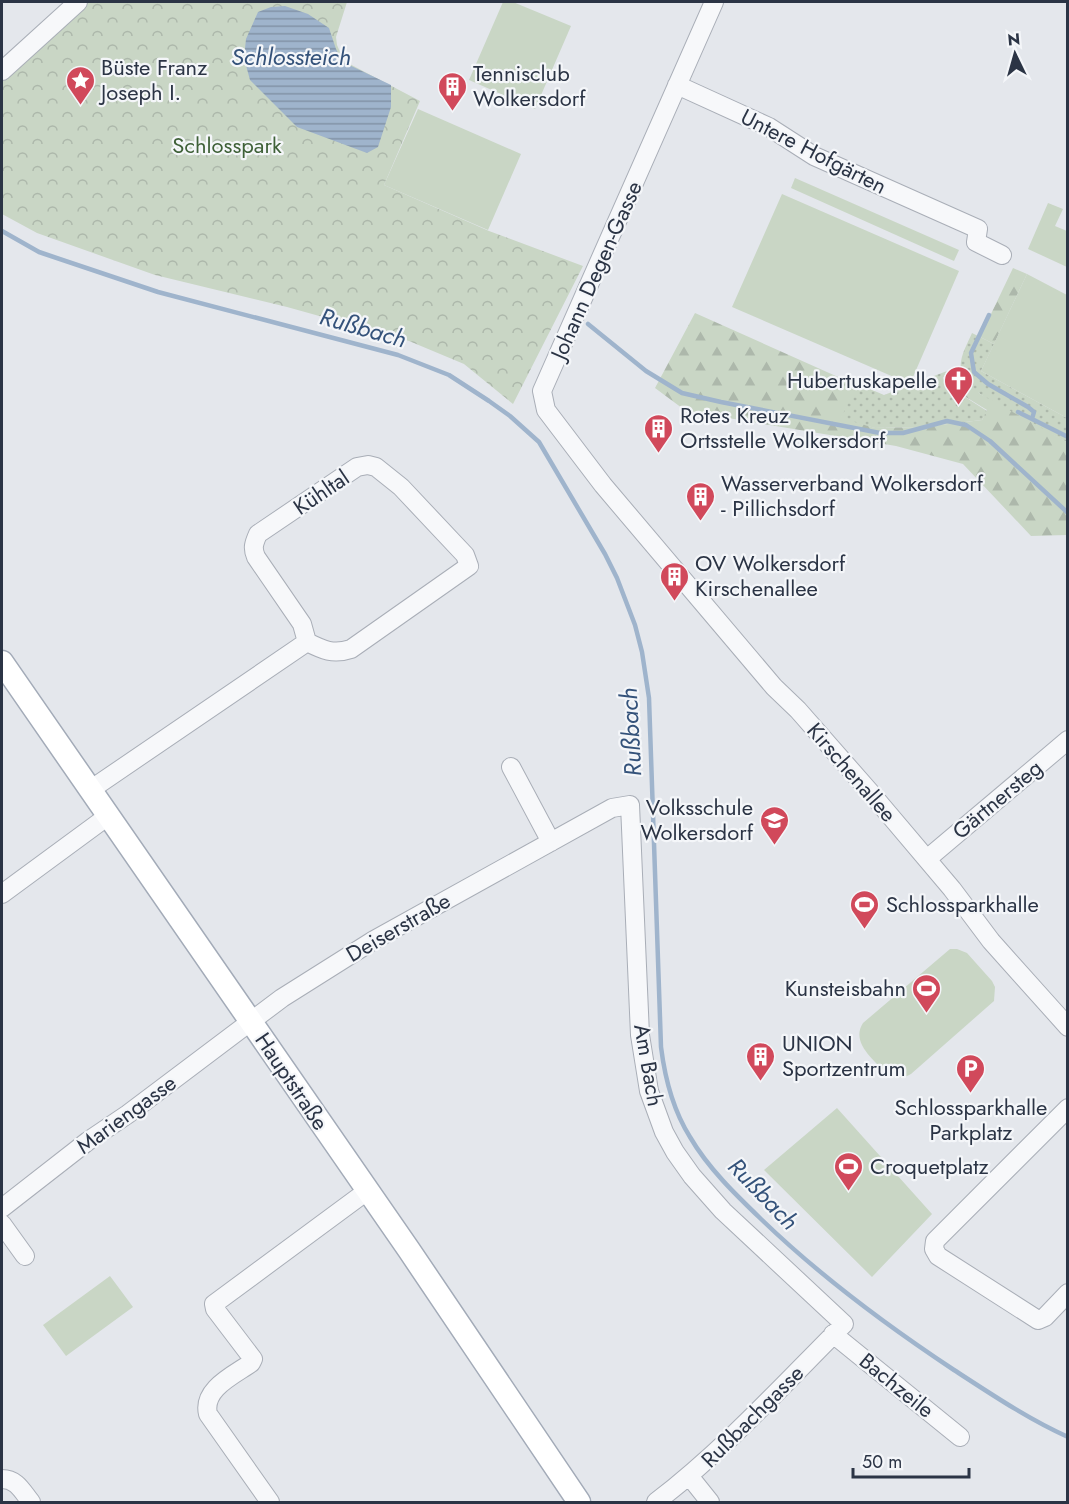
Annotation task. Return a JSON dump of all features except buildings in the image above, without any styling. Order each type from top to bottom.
[{"type":"main road","name":"Hauptstraße","points":[[2,662],[250,1020],[579,1503]]},
{"type":"street","points":[[2,71],[78,2]]},
{"type":"street","name":"Johann Degen-Gasse","points":[[633,521],[546,410],[542,391],[714,2]]},
{"type":"street","name":"Untere Hofgärten","points":[[677,85],[769,127],[814,156],[978,229],[976,242],[1002,255]]},
{"type":"street","name":"Kühltal","points":[[368,465],[376,467],[400,487],[474,565],[351,649],[339,653],[325,651],[307,642],[302,624],[256,557],[253,549],[254,541],[258,534],[357,467],[368,465]]},
{"type":"street","name":"Kirschenallee","points":[[633,521],[774,687],[798,710],[927,859],[991,941],[1067,1025]]},
{"type":"street","points":[[90,790],[307,642]]},
{"type":"street","name":"Gärtnersteg","points":[[927,859],[1068,740]]},
{"type":"street","points":[[510,767],[551,842]]},
{"type":"street","name":"Deiserstraße","points":[[250,1020],[374,940],[612,808],[630,805]]},
{"type":"street","name":"Am Bach","points":[[630,805],[640,1035],[649,1091],[664,1132],[692,1176],[838,1329]]},
{"type":"street","points":[[2,894],[108,816]]},
{"type":"street","name":"Mariengasse","points":[[2,1208],[250,1020]]},
{"type":"street","points":[[1068,1108],[935,1241],[934,1249],[938,1256],[1038,1320],[1045,1317],[1068,1293]]},
{"type":"street","points":[[270,1503],[208,1414],[207,1401],[214,1389],[251,1363],[253,1359],[215,1309],[214,1304],[367,1191]]},
{"type":"street","points":[[2,1224],[25,1256]]},
{"type":"street","name":"Bachzeile","points":[[838,1329],[960,1437]]},
{"type":"street","name":"Rußbachgasse","points":[[656,1503],[690,1476],[838,1329]]},
{"type":"street","points":[[690,1476],[710,1503]]},
{"type":"street","points":[[2,1479],[9,1479],[17,1483],[31,1503]]},
{"type":"green space","name":"Schlosspark","points":[[88,2],[347,2],[336,37],[344,61],[420,101],[384,185],[489,231],[583,266],[513,404],[464,364],[409,341],[287,307],[155,275],[37,233],[2,214],[2,79]]},
{"type":"green space","points":[[503,2],[513,2],[571,26],[535,109],[469,80]]},
{"type":"green space","points":[[418,109],[521,154],[488,230],[384,185]]},
{"type":"green space","points":[[795,178],[959,250],[954,261],[791,188]]},
{"type":"green space","points":[[782,194],[959,271],[910,384],[732,307]]},
{"type":"green space","points":[[1048,203],[1063,209],[1055,226],[1067,231],[1067,267],[1028,249]]},
{"type":"green space","points":[[1013,268],[1027,274],[994,344],[980,337]]},
{"type":"green space","points":[[1027,274],[1067,295],[1067,418],[981,371]]},
{"type":"green space","points":[[695,313],[856,385],[841,418],[875,428],[923,427],[982,420],[987,410],[951,388],[961,376],[980,394],[1067,442],[1067,535],[1031,536],[963,464],[896,446],[686,411],[655,388]]},
{"type":"green space","points":[[972,333],[994,344],[981,371],[1067,418],[1067,442],[1011,413],[969,386],[963,378],[961,366]]},
{"type":"green space","points":[[947,371],[943,378],[951,388],[987,411],[982,420],[923,427],[875,428],[840,419],[856,383],[884,395]]},
{"type":"green space","name":"Kunsteisbahn","points":[[950,949],[967,953],[992,981],[995,987],[994,1001],[911,1074],[899,1078],[888,1075],[862,1045],[860,1030],[863,1023]]},
{"type":"green space","name":"Croquetplatz","points":[[837,1108],[932,1214],[872,1277],[764,1170]]},
{"type":"green space","points":[[110,1276],[133,1307],[66,1356],[43,1325]]},
{"type":"water","name":"Schlossteich","points":[[285,6],[308,14],[329,28],[343,62],[391,85],[391,107],[378,147],[367,153],[297,127],[250,80],[244,58],[246,39],[258,12],[271,7]]},
{"type":"waterway","name":"Rußbach","points":[[2,231],[39,252],[158,292],[398,355],[449,375],[510,416],[539,442],[617,578],[635,625],[642,652],[649,698],[661,1047],[671,1094],[684,1127],[705,1160],[732,1191],[831,1280],[879,1318],[954,1370],[1024,1414],[1068,1437]]},
{"type":"waterway","points":[[989,315],[971,353],[974,372],[988,384],[1028,407],[1034,412],[1032,419]]},
{"type":"waterway","points":[[588,324],[646,371],[682,393],[880,433],[903,433],[947,421],[966,425],[990,441],[1068,513]]},
{"type":"waterway","points":[[1018,412],[1068,437]]},
{"type":"place","name":"Büste Franz Joseph I.","points":[[80,106]]},
{"type":"place","name":"Tennisclub Wolkersdorf","points":[[452,112]]},
{"type":"place","name":"Hubertuskapelle","points":[[958,406]]},
{"type":"place","name":"Rotes Kreuz Ortsstelle Wolkersdorf","points":[[659,454]]},
{"type":"place","name":"Wasserverband Wolkersdorf - Pillichsdorf","points":[[700,522]]},
{"type":"place","name":"OV Wolkersdorf Kirschenallee","points":[[674,602]]},
{"type":"place","name":"Volksschule Wolkersdorf","points":[[774,846]]},
{"type":"place","name":"Schlossparkhalle","points":[[865,930]]},
{"type":"place","name":"Kunsteisbahn","points":[[927,1014]]},
{"type":"place","name":"UNION Sportzentrum","points":[[761,1082]]},
{"type":"place","name":"Schlossparkhalle Parkplatz","points":[[971,1094]]},
{"type":"place","name":"Croquetplatz","points":[[849,1192]]}]
